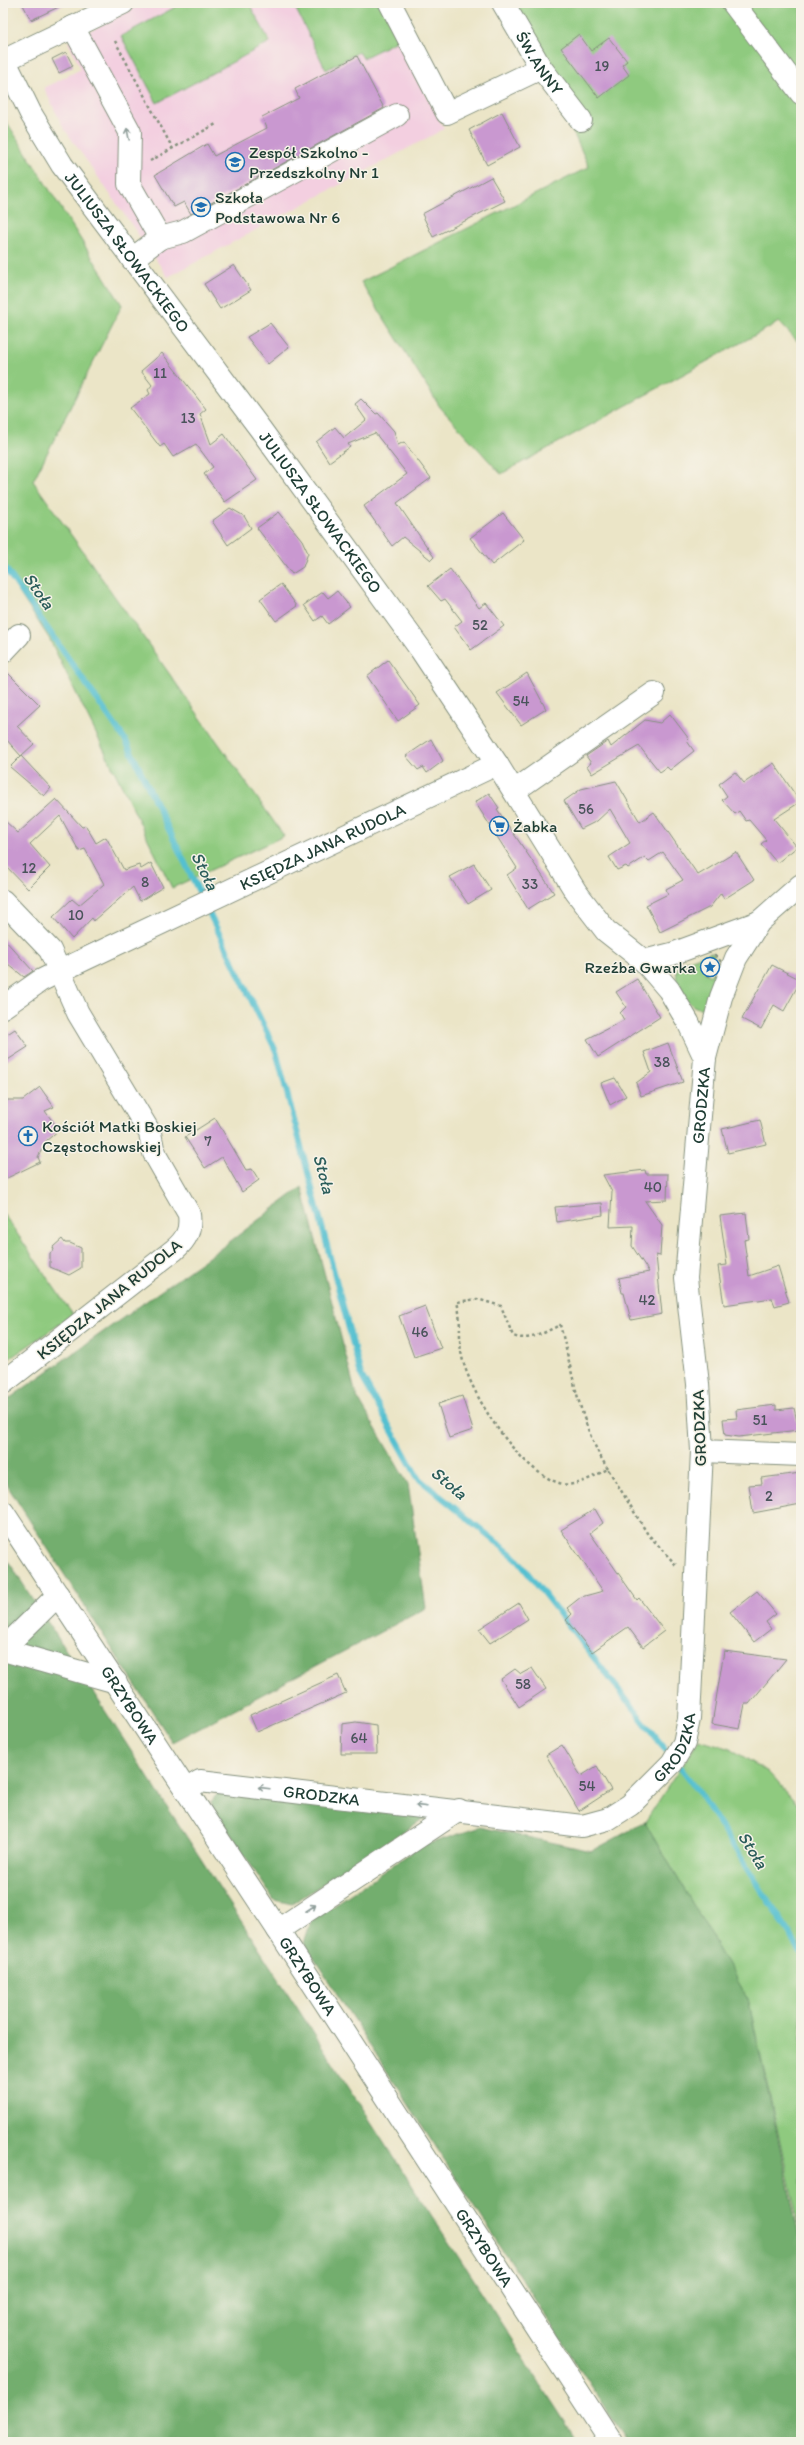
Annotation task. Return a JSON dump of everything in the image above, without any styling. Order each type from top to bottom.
[{"type":"street","points":[[4,58],[73,27],[91,10],[123,3]]},
{"type":"street","points":[[390,3],[447,113],[541,68]]},
{"type":"street","name":"ŚW.ANNY","points":[[502,3],[541,68],[581,120]]},
{"type":"street","points":[[733,3],[801,93]]},
{"type":"street","points":[[73,27],[130,132],[129,184],[160,238]]},
{"type":"street","name":"JULIUSZA SŁOWACKIEGO","points":[[4,58],[31,114],[62,165],[344,542],[421,650],[497,764],[576,892],[606,931],[644,961],[669,990],[688,1022],[705,1058]]},
{"type":"street","points":[[132,259],[160,238],[183,232],[397,115]]},
{"type":"street","points":[[3,652],[19,635]]},
{"type":"street","points":[[514,792],[654,693]]},
{"type":"street","name":"KSIĘDZA JANA RUDOLA","points":[[3,1007],[40,981],[60,971],[497,764]]},
{"type":"street","name":"GRODZKA","points":[[186,1790],[200,1781],[459,1810],[582,1826],[608,1819],[630,1805],[648,1789],[672,1763],[684,1743],[689,1719],[697,1584],[702,1451],[698,1384],[686,1278],[705,1058],[721,997],[736,958],[759,922],[801,885]]},
{"type":"street","points":[[3,901],[50,950],[60,971]]},
{"type":"street","points":[[644,961],[672,954],[759,922]]},
{"type":"street","name":"KSIĘDZA JANA RUDOLA","points":[[3,1382],[174,1250],[188,1236],[190,1226],[189,1214],[154,1153],[150,1133],[78,1013],[60,971]]},
{"type":"street","points":[[702,1451],[801,1455]]},
{"type":"street","name":"GRZYBOWA","points":[[3,1512],[116,1682],[611,2442]]},
{"type":"street","points":[[58,1595],[3,1649],[116,1682]]},
{"type":"street","points":[[278,1930],[459,1810]]},
{"type":"path","points":[[115,41],[173,149]]},
{"type":"path","points":[[130,172],[216,124]]},
{"type":"path","points":[[608,1469],[580,1483],[564,1485],[539,1472],[521,1456],[498,1428],[474,1389],[462,1356],[457,1302],[477,1299],[501,1306],[513,1336],[522,1340],[532,1338],[560,1325],[587,1425],[595,1448],[608,1469],[647,1533],[665,1554],[697,1584]]},
{"type":"shaded area","name":"Zespół Szkolno - Przedszkolny Nr 1","points":[[144,3],[293,3],[326,70],[360,52],[363,58],[399,40],[444,129],[168,277],[63,127],[44,88],[81,69],[68,42]]},
{"type":"green space","points":[[183,3],[249,3],[270,42],[157,103],[121,36]]},
{"type":"green space","points":[[293,3],[381,3],[399,40],[363,58],[359,52],[326,70]]},
{"type":"green space","points":[[514,3],[801,3],[801,345],[779,322],[501,474],[440,407],[361,282],[589,167]]},
{"type":"green space","points":[[3,116],[122,305],[33,481],[284,836],[172,888],[49,638],[3,568]]},
{"type":"green space","points":[[711,952],[715,955],[702,967],[709,976],[723,964],[708,1007],[701,1008],[693,1006],[682,994],[678,985],[676,977],[677,969],[681,963]]},
{"type":"green space","points":[[302,1187],[356,1395],[408,1484],[426,1608],[172,1742],[3,1479],[3,1403],[224,1246]]},
{"type":"green space","points":[[3,1213],[73,1315],[3,1363]]},
{"type":"green space","points":[[3,1553],[578,2442],[3,2442]]},
{"type":"green space","points":[[699,1739],[731,1749],[768,1772],[801,1808],[801,2235],[748,1999],[645,1822]]},
{"type":"green space","points":[[218,1793],[426,1817],[292,1904],[274,1900],[210,1803]]},
{"type":"green space","points":[[645,1822],[748,1999],[801,2245],[801,2442],[627,2442],[304,1943],[311,1921],[419,1847],[480,1827],[592,1851]]},
{"type":"building","points":[[22,3],[67,3],[31,20]]},
{"type":"building","points":[[579,34],[591,51],[609,38],[627,61],[622,65],[629,75],[599,98],[561,48]]},
{"type":"building","points":[[66,52],[73,66],[59,73],[52,59]]},
{"type":"building","points":[[357,56],[384,108],[191,214],[184,202],[174,207],[155,175],[207,144],[214,156],[267,128],[262,117],[299,98],[295,89]]},
{"type":"building","points":[[502,112],[520,147],[487,165],[469,130]]},
{"type":"building","points":[[491,177],[505,201],[433,237],[422,214]]},
{"type":"building","points":[[234,265],[251,290],[220,309],[204,284]]},
{"type":"building","points":[[270,323],[289,347],[268,364],[247,337]]},
{"type":"building","points":[[162,353],[206,409],[200,414],[211,444],[224,434],[257,480],[225,502],[204,474],[213,467],[196,444],[173,457],[164,444],[160,447],[130,408],[150,394],[148,390],[152,385],[141,371]]},
{"type":"building","points":[[361,399],[376,414],[378,413],[394,431],[398,445],[404,442],[431,478],[397,503],[434,557],[431,560],[403,537],[392,546],[364,506],[407,474],[375,433],[348,444],[350,447],[329,462],[316,442],[335,427],[344,438],[366,420],[355,404]]},
{"type":"building","points":[[230,508],[244,516],[251,528],[228,545],[212,521]]},
{"type":"building","points":[[279,512],[302,540],[308,553],[303,567],[292,574],[257,528]]},
{"type":"building","points":[[503,513],[524,540],[492,565],[470,538]]},
{"type":"building","points":[[450,569],[479,608],[486,603],[504,626],[471,650],[454,627],[462,621],[445,599],[441,601],[428,586]]},
{"type":"building","points":[[281,584],[297,606],[276,621],[260,599]]},
{"type":"building","points":[[337,591],[350,607],[328,624],[322,616],[315,621],[304,605],[323,592],[328,598]]},
{"type":"building","points":[[388,660],[420,705],[398,721],[367,676]]},
{"type":"building","points":[[3,668],[40,705],[17,726],[34,744],[21,756],[5,738],[3,740]]},
{"type":"building","points":[[527,673],[546,709],[521,725],[497,693]]},
{"type":"building","points":[[670,714],[689,739],[687,741],[694,751],[670,770],[667,767],[660,772],[639,746],[592,774],[587,766],[591,763],[586,756],[608,741],[611,747],[645,720],[660,723]]},
{"type":"building","points":[[431,739],[443,761],[427,773],[423,767],[418,770],[406,756]]},
{"type":"building","points":[[21,756],[51,788],[44,796],[10,767]]},
{"type":"building","points":[[774,763],[800,802],[774,819],[797,847],[777,863],[761,844],[766,840],[749,820],[746,821],[739,811],[735,814],[722,800],[727,796],[719,784],[735,772],[744,783]]},
{"type":"building","points":[[616,781],[640,822],[654,812],[698,875],[736,852],[754,880],[724,899],[721,893],[710,907],[660,932],[646,905],[668,894],[666,889],[683,880],[663,852],[649,861],[645,857],[628,868],[626,866],[617,870],[609,857],[630,843],[610,809],[597,821],[581,829],[564,801],[581,789]]},
{"type":"building","points":[[489,793],[499,808],[497,809],[554,893],[528,909],[507,875],[517,868],[475,802]]},
{"type":"building","points":[[56,799],[82,827],[86,826],[96,843],[106,837],[124,870],[139,865],[141,869],[151,863],[163,887],[140,901],[133,887],[94,921],[92,918],[72,939],[53,917],[72,899],[79,905],[104,884],[85,849],[79,851],[60,816],[30,844],[50,867],[28,889],[3,863],[3,819],[18,833]]},
{"type":"building","points":[[474,864],[491,890],[468,904],[450,877]]},
{"type":"building","points":[[3,938],[33,971],[24,977],[3,960]]},
{"type":"building","points":[[772,965],[801,980],[784,1011],[774,1005],[761,1029],[742,1019]]},
{"type":"building","points":[[637,979],[660,1017],[598,1057],[587,1039],[624,1020],[620,1013],[626,1007],[616,992]]},
{"type":"building","points":[[15,1029],[28,1047],[3,1063],[3,1037]]},
{"type":"building","points":[[668,1043],[683,1082],[641,1096],[636,1083],[651,1072],[644,1052]]},
{"type":"building","points":[[615,1078],[626,1096],[610,1105],[601,1083]]},
{"type":"building","name":"Kościół Matki Boskiej Częstochowskiej","points":[[40,1087],[54,1107],[45,1111],[59,1130],[46,1141],[38,1157],[40,1162],[3,1180],[3,1100],[23,1100]]},
{"type":"building","points":[[215,1118],[246,1170],[252,1169],[259,1180],[242,1192],[222,1157],[205,1168],[185,1137]]},
{"type":"building","points":[[760,1120],[766,1144],[728,1153],[722,1129]]},
{"type":"building","points":[[645,1170],[646,1174],[668,1174],[667,1200],[645,1201],[662,1225],[660,1256],[656,1255],[662,1314],[631,1320],[624,1293],[622,1293],[619,1278],[649,1272],[632,1246],[633,1226],[610,1227],[612,1192],[603,1175]]},
{"type":"building","points":[[602,1203],[603,1215],[557,1222],[555,1207]]},
{"type":"building","points":[[746,1213],[749,1239],[744,1240],[749,1276],[778,1266],[789,1302],[775,1306],[772,1298],[724,1305],[718,1266],[727,1265],[720,1216]]},
{"type":"building","points":[[62,1239],[65,1243],[70,1243],[81,1248],[81,1268],[69,1275],[50,1267],[50,1253],[54,1250],[53,1247]]},
{"type":"building","points":[[425,1306],[441,1348],[414,1357],[399,1316]]},
{"type":"building","points":[[462,1396],[473,1430],[449,1438],[438,1404]]},
{"type":"building","points":[[776,1405],[776,1410],[794,1408],[799,1430],[739,1437],[725,1435],[723,1419],[737,1418],[736,1410]]},
{"type":"building","points":[[801,1473],[801,1504],[753,1513],[749,1485],[762,1484],[761,1478]]},
{"type":"building","points":[[595,1509],[603,1523],[590,1533],[637,1600],[639,1598],[664,1631],[643,1647],[628,1627],[592,1652],[566,1620],[572,1614],[567,1608],[581,1597],[603,1591],[561,1530]]},
{"type":"building","points":[[757,1591],[776,1614],[766,1622],[771,1629],[754,1642],[730,1612]]},
{"type":"building","points":[[519,1603],[528,1619],[490,1643],[479,1629]]},
{"type":"building","points":[[724,1651],[786,1659],[749,1704],[745,1704],[740,1729],[712,1724]]},
{"type":"building","points":[[532,1668],[546,1689],[519,1707],[501,1679],[515,1669],[521,1674]]},
{"type":"building","points":[[338,1675],[346,1693],[257,1732],[250,1715]]},
{"type":"building","points":[[356,1722],[376,1725],[377,1754],[341,1754],[342,1724]]},
{"type":"building","points":[[562,1745],[581,1776],[597,1766],[611,1790],[579,1811],[546,1755]]},
{"type":"waterway","name":"Stoła","points":[[3,565],[126,741],[276,1051],[361,1375],[418,1478],[516,1558],[665,1749]]},
{"type":"waterway","name":"Stoła","points":[[678,1765],[699,1792],[801,1952]]},
{"type":"place","name":"Zespół Szkolno - Przedszkolny Nr 1","points":[[235,162]]},
{"type":"place","name":"Szkoła Podstawowa Nr 6","points":[[201,207]]},
{"type":"place","name":"Żabka","points":[[499,826]]},
{"type":"place","name":"Rzeźba Gwarka","points":[[710,967]]},
{"type":"place","name":"Kościół Matki Boskiej Częstochowskiej","points":[[28,1136]]}]
